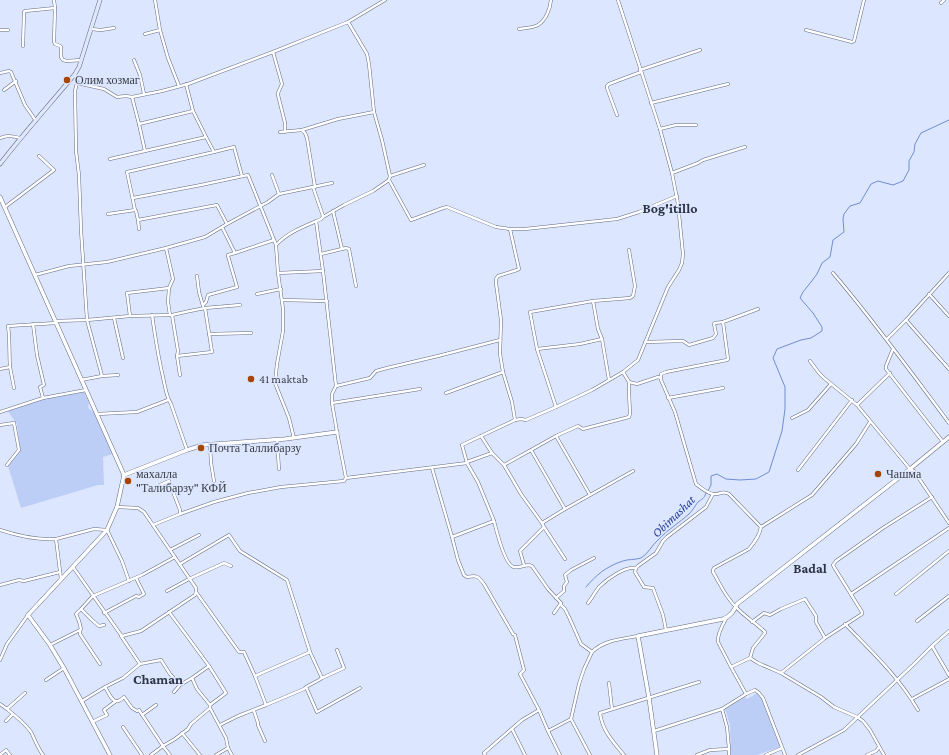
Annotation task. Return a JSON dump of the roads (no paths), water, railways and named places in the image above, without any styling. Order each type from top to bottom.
[{"type":"main road","points":[[0,164],[20,138],[75,74],[79,67],[100,0]]},
{"type":"street","points":[[54,0],[54,42],[61,47],[61,57],[63,60],[81,60]]},
{"type":"street","points":[[155,0],[160,30],[168,58],[179,86]]},
{"type":"street","points":[[77,83],[104,89],[117,97],[132,97],[162,91],[186,84],[273,52],[348,22],[385,0]]},
{"type":"street","points":[[519,29],[537,25],[549,12],[551,0]]},
{"type":"street","points":[[592,652],[581,644],[565,609],[548,589],[532,566],[530,564],[515,568],[509,564],[478,482],[467,463],[462,445],[516,420],[526,420],[556,408],[623,372],[638,360],[668,287],[682,263],[677,196],[672,172],[660,129],[650,103],[618,0]]},
{"type":"street","points":[[806,30],[852,42],[854,41],[864,0]]},
{"type":"street","points":[[941,3],[944,0]]},
{"type":"street","points":[[23,46],[24,12],[55,8]]},
{"type":"street","points":[[348,22],[367,54],[374,112],[390,178],[411,220],[447,207],[496,227],[510,229],[580,224],[617,219],[639,212],[677,196]]},
{"type":"street","points":[[91,29],[101,30],[114,28]]},
{"type":"street","points":[[0,30],[8,30]]},
{"type":"street","points":[[145,34],[160,30]]},
{"type":"street","points":[[617,115],[607,88],[609,84],[700,50]]},
{"type":"street","points":[[273,52],[282,84],[278,95],[285,123],[285,132]]},
{"type":"street","points":[[134,60],[140,75],[144,94]]},
{"type":"street","points":[[0,73],[10,71],[16,81],[25,105],[36,121]]},
{"type":"street","points":[[75,74],[77,83],[76,151],[79,175],[87,320],[102,376]]},
{"type":"street","points":[[4,90],[16,81]]},
{"type":"street","points":[[186,84],[193,111],[214,152]]},
{"type":"street","points":[[650,103],[728,84]]},
{"type":"street","points":[[132,97],[145,151]]},
{"type":"street","points":[[139,124],[193,111]]},
{"type":"street","points":[[280,132],[302,130],[374,112]]},
{"type":"street","points":[[660,129],[676,126],[696,125]]},
{"type":"street","points":[[302,130],[307,138],[314,187],[323,217]]},
{"type":"street","points":[[0,138],[12,136],[20,138]]},
{"type":"street","points":[[110,158],[206,137]]},
{"type":"street","points":[[108,214],[135,210],[128,172],[234,147],[242,176]]},
{"type":"street","points":[[672,172],[703,160],[745,147]]},
{"type":"street","points":[[5,207],[54,170],[39,156]]},
{"type":"street","points":[[276,245],[296,230],[321,219],[333,211],[373,191],[390,178],[424,165]]},
{"type":"street","points":[[133,198],[248,175],[276,245],[283,309],[283,331],[276,364],[275,382],[289,418],[294,438]]},
{"type":"street","points":[[272,175],[278,194]]},
{"type":"street","points":[[35,276],[69,266],[107,262],[205,237],[268,202],[278,194],[332,183]]},
{"type":"street","points":[[0,197],[124,475],[117,507],[107,530],[28,615],[7,644],[0,660]]},
{"type":"street","points":[[138,220],[217,205],[227,224]]},
{"type":"street","points":[[136,211],[139,229]]},
{"type":"street","points":[[333,211],[342,249]]},
{"type":"street","points":[[316,221],[327,301],[336,386],[332,394],[332,403],[346,478]]},
{"type":"street","points":[[222,227],[235,252]]},
{"type":"street","points":[[510,229],[518,269],[498,276],[496,279],[501,320],[500,354],[503,372],[516,420]]},
{"type":"street","points":[[204,307],[208,295],[237,287],[228,254],[274,240]]},
{"type":"street","points":[[166,248],[173,279],[169,288],[168,302],[178,352],[176,356],[180,375]]},
{"type":"street","points":[[321,254],[348,248],[356,286]]},
{"type":"street","points":[[556,408],[537,349],[530,312],[593,301],[630,298],[633,296],[635,286],[630,250]]},
{"type":"street","points":[[278,273],[323,271]]},
{"type":"street","points":[[833,273],[894,348],[949,423]]},
{"type":"street","points":[[886,339],[906,320],[949,273]]},
{"type":"street","points":[[176,356],[212,352],[197,276]]},
{"type":"street","points":[[130,316],[127,293],[169,288]]},
{"type":"street","points":[[257,294],[281,289]]},
{"type":"street","points":[[929,294],[949,316]]},
{"type":"street","points":[[282,300],[327,301]]},
{"type":"street","points":[[593,301],[598,329],[602,339],[609,380]]},
{"type":"street","points":[[14,388],[10,368],[10,338],[8,326],[130,316],[171,315],[204,307],[240,305]]},
{"type":"street","points":[[646,342],[683,341],[689,345],[694,344],[713,338],[716,334],[715,323],[724,322],[758,309]]},
{"type":"street","points":[[152,315],[157,351],[168,400],[171,404],[187,450]]},
{"type":"street","points":[[114,318],[123,358]]},
{"type":"street","points":[[906,320],[949,369]]},
{"type":"street","points":[[724,322],[727,360],[666,372],[662,374],[661,380],[675,412],[696,484],[702,489],[713,494],[723,492],[729,494],[762,527]]},
{"type":"street","points":[[33,324],[37,355],[44,385],[40,387],[43,398]]},
{"type":"street","points":[[209,334],[250,333]]},
{"type":"street","points":[[537,349],[580,344],[602,339]]},
{"type":"street","points":[[336,386],[370,378],[376,371],[500,340]]},
{"type":"street","points":[[894,348],[886,369],[943,442]]},
{"type":"street","points":[[810,361],[819,373],[857,405],[910,469],[914,471],[949,523]]},
{"type":"street","points":[[0,370],[10,368]]},
{"type":"street","points":[[446,393],[503,372]]},
{"type":"street","points":[[504,465],[556,436],[578,426],[583,429],[629,417],[629,382],[623,372]]},
{"type":"street","points":[[857,405],[890,373]]},
{"type":"street","points":[[81,380],[118,375]]},
{"type":"street","points":[[629,382],[637,384],[658,377],[661,378]]},
{"type":"street","points":[[792,418],[808,410],[831,384]]},
{"type":"street","points":[[668,398],[723,388]]},
{"type":"street","points":[[332,403],[420,389]]},
{"type":"street","points":[[0,412],[43,398],[86,390]]},
{"type":"street","points":[[97,414],[137,412],[168,400]]},
{"type":"street","points":[[798,470],[852,400]]},
{"type":"street","points":[[730,667],[750,658],[753,648],[765,631],[735,607],[713,572],[714,568],[749,549],[756,540],[762,527],[812,495],[856,444],[870,422]]},
{"type":"street","points":[[0,425],[14,423],[19,450],[7,466]]},
{"type":"street","points":[[124,475],[203,445],[294,438],[337,432]]},
{"type":"street","points":[[481,436],[492,453],[504,465],[521,494],[565,559]]},
{"type":"street","points":[[556,436],[590,495]]},
{"type":"street","points":[[746,694],[730,667],[718,639],[724,622],[733,612],[737,604],[949,437]]},
{"type":"street","points":[[277,439],[279,469]]},
{"type":"street","points":[[210,445],[214,481]]},
{"type":"street","points":[[531,450],[565,509]]},
{"type":"street","points":[[153,525],[214,502],[248,493],[281,487],[344,481],[346,478],[467,463],[492,453]]},
{"type":"street","points":[[432,468],[458,560],[464,575],[467,577],[479,577],[513,634],[516,635],[524,670],[520,674],[560,755]]},
{"type":"street","points":[[542,524],[565,509],[633,471]]},
{"type":"street","points":[[160,485],[169,481],[180,510],[180,514]]},
{"type":"street","points":[[588,603],[597,590],[610,578],[632,567],[636,568],[653,556],[667,537],[706,507],[713,494]]},
{"type":"street","points":[[781,673],[825,638],[862,613],[833,565],[836,561],[883,528],[932,497]]},
{"type":"street","points":[[117,507],[141,509],[153,525],[196,588],[196,592],[239,652],[244,652],[266,706]]},
{"type":"street","points":[[452,537],[494,521]]},
{"type":"street","points":[[524,565],[520,551],[544,527]]},
{"type":"street","points":[[851,594],[949,528]]},
{"type":"street","points":[[0,530],[7,533],[36,538],[56,539],[94,529],[107,530]]},
{"type":"street","points":[[107,530],[122,561],[129,581]]},
{"type":"street","points":[[170,550],[199,535]]},
{"type":"street","points":[[180,564],[229,535],[240,551],[287,580],[310,652],[322,678]]},
{"type":"street","points":[[56,539],[61,580]]},
{"type":"street","points":[[896,594],[949,551]]},
{"type":"street","points":[[100,664],[80,634],[81,629],[76,614],[92,596],[136,578],[175,557]]},
{"type":"street","points":[[556,598],[564,591],[564,586],[567,582],[565,575],[571,570],[594,558]]},
{"type":"street","points":[[167,591],[224,563],[231,566]]},
{"type":"street","points":[[73,567],[140,664]]},
{"type":"street","points":[[636,568],[635,572],[644,587],[653,588],[663,615],[666,630]]},
{"type":"street","points":[[0,585],[60,572]]},
{"type":"street","points":[[104,613],[136,596],[139,597],[144,594],[136,578]]},
{"type":"street","points":[[121,636],[141,631],[195,595],[196,592]]},
{"type":"street","points":[[918,621],[949,596]]},
{"type":"street","points":[[752,622],[763,613],[770,615],[805,599],[816,616],[816,622],[825,638]]},
{"type":"street","points":[[554,613],[561,605]]},
{"type":"street","points":[[80,609],[99,626],[104,625]]},
{"type":"street","points":[[151,755],[182,733],[226,693],[209,666],[169,612]]},
{"type":"street","points":[[28,615],[50,645],[64,668],[110,755]]},
{"type":"street","points":[[590,755],[571,719],[584,669],[592,652],[600,645],[607,642],[728,617]]},
{"type":"street","points":[[846,624],[898,680],[918,710]]},
{"type":"street","points":[[50,645],[80,630]]},
{"type":"street","points":[[798,755],[844,730],[949,631]]},
{"type":"street","points":[[638,636],[657,755]]},
{"type":"street","points":[[932,646],[949,675]]},
{"type":"street","points":[[220,725],[304,689],[322,678],[344,668],[337,650]]},
{"type":"street","points":[[255,676],[310,652]]},
{"type":"street","points":[[750,658],[781,673],[837,708],[863,721],[884,755]]},
{"type":"street","points":[[81,701],[122,678],[140,664],[161,660],[170,674],[180,685]]},
{"type":"street","points":[[174,692],[180,685],[209,666]]},
{"type":"street","points":[[46,680],[64,668]]},
{"type":"street","points":[[192,678],[220,725],[232,755]]},
{"type":"street","points":[[912,699],[949,679]]},
{"type":"street","points":[[624,755],[612,741],[603,725],[600,713],[698,682]]},
{"type":"street","points":[[609,683],[612,709]]},
{"type":"street","points":[[105,687],[113,699],[117,701]]},
{"type":"street","points":[[306,687],[317,712],[360,688]]},
{"type":"street","points":[[654,732],[722,709],[755,690],[763,698],[785,755]]},
{"type":"street","points":[[7,709],[25,693]]},
{"type":"street","points":[[92,722],[107,715],[104,710],[124,697],[132,708],[137,711],[139,710],[170,755]]},
{"type":"street","points":[[0,704],[26,726],[43,755]]},
{"type":"street","points":[[142,715],[156,705]]},
{"type":"street","points":[[722,709],[728,726],[729,755]]},
{"type":"street","points":[[483,754],[522,720],[538,710]]},
{"type":"street","points":[[254,711],[265,741]]},
{"type":"street","points":[[6,721],[13,714]]},
{"type":"street","points":[[548,731],[571,719]]},
{"type":"street","points":[[123,726],[142,755]]},
{"type":"street","points":[[512,729],[525,755]]},
{"type":"street","points":[[182,733],[200,755]]},
{"type":"street","points":[[867,755],[876,751],[879,746]]},
{"type":"street","points":[[216,755],[228,748]]},
{"type":"street","points":[[766,755],[782,748]]},
{"type":"street","points":[[697,755],[710,750],[729,749]]},
{"type":"street","points":[[0,755],[6,750],[10,755]]},
{"type":"waterway","name":"Obimashat","points":[[708,491],[711,485],[711,476],[717,474],[726,479],[740,480],[756,479],[769,472],[782,431],[785,409],[785,387],[773,358],[777,349],[811,338],[822,331],[822,327],[813,313],[800,298],[803,292],[817,274],[822,263],[830,257],[833,240],[844,232],[844,214],[850,206],[860,203],[871,184],[878,181],[893,185],[903,181],[909,170],[909,161],[921,133],[949,120]]},
{"type":"waterway","name":"Obimashat","points":[[586,587],[598,575],[612,565],[625,560],[641,558],[662,536],[689,514],[698,502],[704,498],[706,493]]},
{"type":"place","name":"Олим хозмаг","points":[[67,80]]},
{"type":"place","name":"41 maktab","points":[[251,379]]},
{"type":"place","name":"Почта Таллибарзу","points":[[201,448]]},
{"type":"place","name":"Чашма","points":[[878,474]]},
{"type":"place","name":"махалла \"Талибарзу\" КФЙ","points":[[128,481]]},
{"type":"district","name":"Bog'itillo","points":[[670,208]]},
{"type":"district","name":"Badal","points":[[810,568]]},
{"type":"district","name":"Chaman","points":[[158,679]]}]
